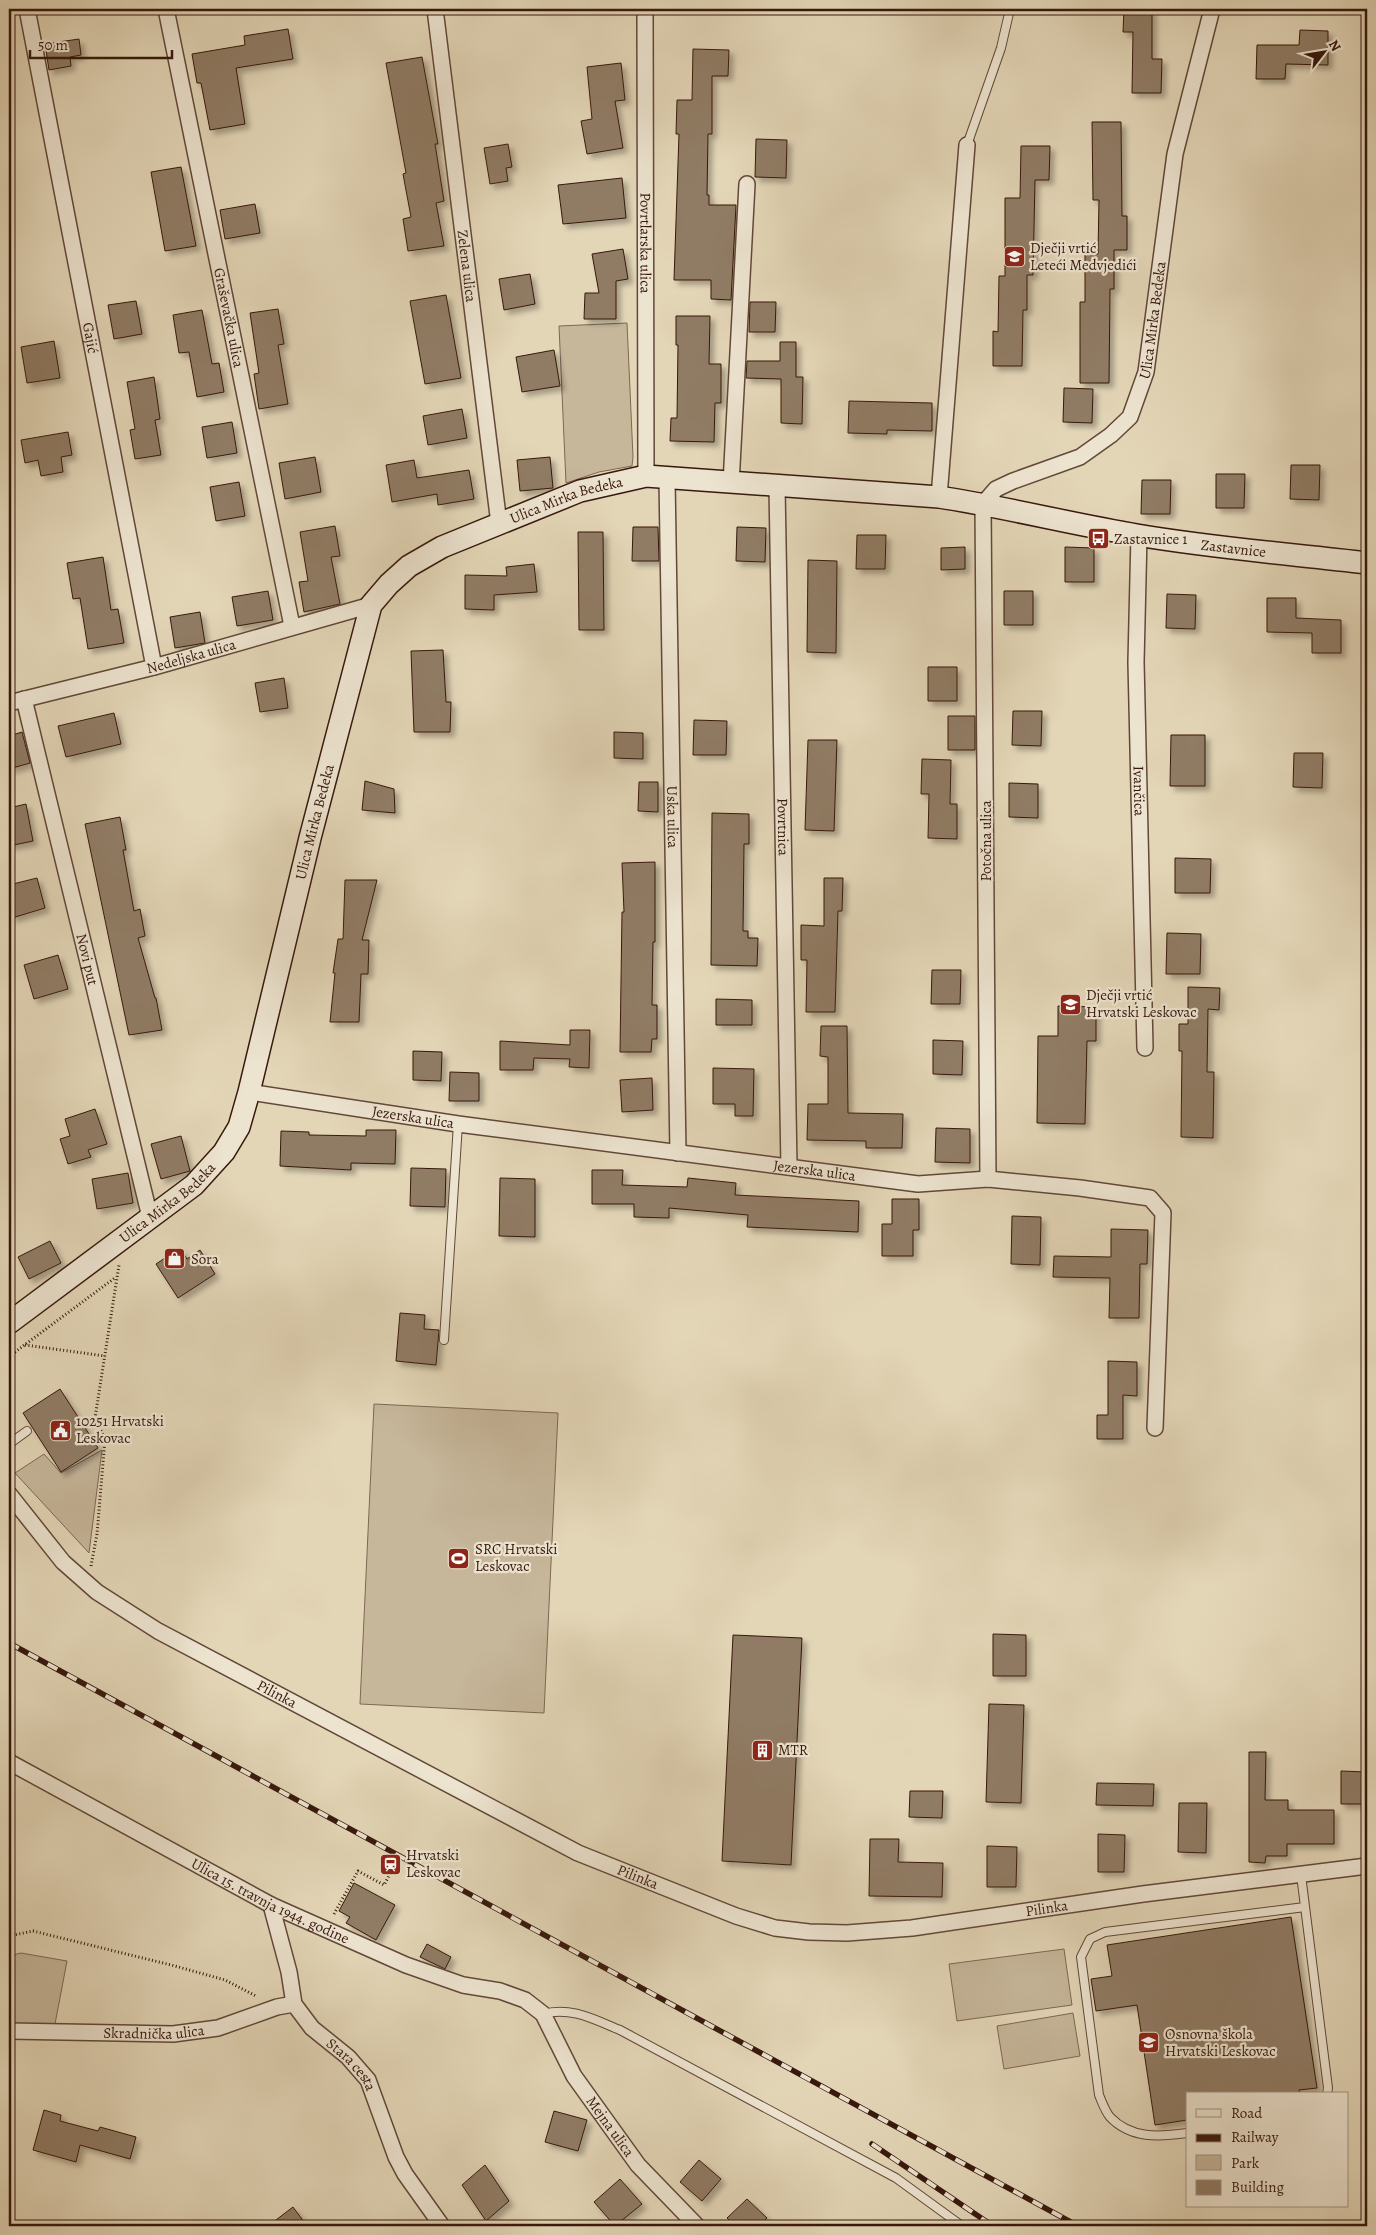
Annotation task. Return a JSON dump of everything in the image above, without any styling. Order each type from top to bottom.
[{"type":"main road","name":"Ulica Mirka Bedeka","points":[[9,1323],[194,1185],[224,1152],[239,1127],[310,838],[371,605],[388,584],[409,566],[442,547],[580,491],[646,476],[731,484],[939,497],[983,504]]},
{"type":"main road","name":"Zastavnice","points":[[983,504],[1037,517],[1139,535],[1367,563]]},
{"type":"street","name":"Gajić","points":[[27,9],[154,667]]},
{"type":"street","name":"Graševačka ulica","points":[[166,9],[292,626]]},
{"type":"street","name":"Zelena ulica","points":[[435,9],[499,524]]},
{"type":"street","name":"Povrtlarska ulica","points":[[645,9],[646,476]]},
{"type":"street","name":"Ulica Mirka Bedeka","points":[[983,504],[996,490],[1013,481],[1080,457],[1111,435],[1130,417],[1146,372],[1174,154],[1212,9]]},
{"type":"street","points":[[939,497],[967,145]]},
{"type":"street","points":[[731,484],[747,184]]},
{"type":"street","name":"Uska ulica","points":[[668,479],[678,1153]]},
{"type":"street","name":"Povrtnica","points":[[777,487],[789,1167]]},
{"type":"street","name":"Potočna ulica","points":[[983,504],[988,1179]]},
{"type":"street","name":"Ivančica","points":[[1139,535],[1136,662],[1145,1048]]},
{"type":"street","name":"Nedeljska ulica","points":[[9,703],[154,667],[292,626],[371,605]]},
{"type":"street","name":"Novi put","points":[[24,699],[144,1190],[149,1219]]},
{"type":"street","name":"Jezerska ulica","points":[[249,1092],[458,1124],[918,1184],[988,1179],[1080,1188],[1150,1198],[1163,1213],[1155,1428]]},
{"type":"street","name":"Pilinka","points":[[9,1494],[63,1562],[97,1592],[158,1631],[578,1854],[736,1916],[775,1928],[809,1932],[848,1933],[912,1928],[1144,1894],[1367,1866]]},
{"type":"street","name":"Ulica 15. travnja 1944. godine","points":[[9,1762],[271,1905],[406,1965],[463,1985],[500,1991],[525,2000],[543,2014]]},
{"type":"street","name":"Stara cesta","points":[[271,1905],[289,1972],[294,2004],[312,2028],[348,2057],[368,2080],[400,2165],[423,2202],[442,2226]]},
{"type":"street","name":"Skradnička ulica","points":[[9,2031],[173,2034],[218,2028],[277,2007],[294,2004]]},
{"type":"street","name":"Mejna ulica","points":[[543,2014],[574,2076],[638,2165],[697,2226]]},
{"type":"lane","points":[[967,145],[1000,48],[1010,9]]},
{"type":"lane","points":[[444,1340],[458,1124]]},
{"type":"lane","points":[[9,1444],[26,1431]]},
{"type":"lane","points":[[1301,1875],[1327,2092]]},
{"type":"lane","points":[[1186,2133],[1149,2137],[1121,2126],[1108,2115],[1099,2095],[1081,1957],[1090,1939],[1105,1932],[1305,1907]]},
{"type":"lane","points":[[543,2014],[552,2011],[574,2011],[620,2030],[896,2178],[962,2226]]},
{"type":"path","points":[[90,1569],[97,1534],[106,1439],[95,1418],[120,1256]]},
{"type":"path","points":[[9,1348],[15,1352],[117,1276]]},
{"type":"path","points":[[24,1345],[105,1356]]},
{"type":"path","points":[[326,1928],[358,1871],[384,1886],[396,1863]]},
{"type":"path","points":[[9,1936],[33,1931],[175,1966],[225,1980],[277,2007]]},
{"type":"green space","points":[[627,323],[632,466],[599,472],[566,483],[559,326]]},
{"type":"green space","name":"SRC Hrvatski Leskovac","points":[[374,1404],[558,1413],[544,1713],[360,1704]]},
{"type":"green space","points":[[102,1450],[89,1553],[15,1473],[44,1454],[61,1473]]},
{"type":"green space","points":[[1064,1949],[1072,2005],[957,2021],[949,1964]]},
{"type":"green space","points":[[21,1953],[67,1961],[55,2024],[9,2024],[9,1956]]},
{"type":"green space","points":[[1073,2013],[1080,2056],[1004,2069],[997,2026]]},
{"type":"building","points":[[1124,9],[1152,9],[1152,59],[1162,59],[1161,93],[1132,93],[1133,32],[1123,32]]},
{"type":"building","points":[[288,29],[293,59],[236,68],[245,124],[210,130],[201,83],[197,83],[192,54],[245,45],[244,36]]},
{"type":"building","points":[[1300,30],[1328,31],[1328,65],[1286,64],[1285,79],[1256,79],[1257,45],[1299,45]]},
{"type":"building","points":[[79,39],[81,55],[70,57],[71,66],[49,70],[45,44]]},
{"type":"building","points":[[693,49],[729,50],[728,76],[712,76],[712,134],[708,134],[707,195],[709,195],[709,205],[736,205],[731,300],[711,299],[711,280],[674,280],[679,134],[676,134],[677,100],[692,100]]},
{"type":"building","points":[[422,57],[438,144],[435,144],[444,201],[436,203],[444,246],[408,251],[403,219],[411,217],[403,174],[406,173],[386,63]]},
{"type":"building","points":[[621,63],[625,100],[615,101],[623,148],[587,154],[581,121],[592,119],[587,67]]},
{"type":"building","points":[[1092,122],[1121,122],[1122,216],[1127,216],[1127,250],[1114,250],[1114,289],[1110,289],[1109,383],[1080,383],[1080,302],[1085,302],[1085,254],[1098,254],[1099,200],[1093,200]]},
{"type":"building","points":[[756,139],[787,140],[786,178],[755,177]]},
{"type":"building","points":[[508,144],[512,167],[506,168],[508,181],[490,184],[484,148]]},
{"type":"building","points":[[1021,146],[1050,146],[1049,180],[1035,180],[1033,275],[1027,275],[1027,310],[1023,310],[1022,366],[993,366],[993,331],[998,332],[999,276],[1005,276],[1005,198],[1020,198]]},
{"type":"building","points":[[181,167],[196,246],[165,251],[151,172]]},
{"type":"building","points":[[622,178],[626,218],[563,224],[558,185]]},
{"type":"building","points":[[255,204],[260,233],[225,239],[220,210]]},
{"type":"building","points":[[623,249],[628,279],[616,281],[616,319],[584,319],[585,293],[599,293],[592,254]]},
{"type":"building","points":[[530,274],[535,304],[504,310],[499,279]]},
{"type":"building","points":[[446,295],[461,378],[425,384],[410,301]]},
{"type":"building","points":[[136,301],[142,334],[114,339],[108,305]]},
{"type":"building","points":[[750,302],[776,302],[775,332],[749,332]]},
{"type":"building","points":[[278,309],[284,344],[278,345],[288,404],[259,409],[254,374],[259,373],[250,313]]},
{"type":"building","points":[[202,310],[212,364],[219,363],[224,392],[197,397],[189,352],[179,353],[173,315]]},
{"type":"building","points":[[676,316],[710,316],[709,364],[721,364],[721,403],[715,403],[714,442],[670,441],[671,418],[677,418],[678,345],[676,345]]},
{"type":"building","points":[[54,341],[60,378],[27,383],[21,347]]},
{"type":"building","points":[[780,342],[796,342],[796,377],[803,377],[802,424],[781,423],[781,379],[746,378],[747,361],[780,361]]},
{"type":"building","points":[[554,350],[560,386],[522,392],[516,357]]},
{"type":"building","points":[[154,377],[160,419],[155,420],[161,455],[135,459],[130,430],[135,429],[127,382]]},
{"type":"building","points":[[1064,388],[1093,389],[1092,423],[1063,422]]},
{"type":"building","points":[[849,401],[932,403],[932,431],[887,430],[887,434],[848,433]]},
{"type":"building","points":[[462,409],[467,438],[428,445],[423,416]]},
{"type":"building","points":[[232,422],[237,453],[207,458],[202,427]]},
{"type":"building","points":[[68,432],[72,455],[61,457],[63,472],[41,476],[38,460],[25,463],[21,440]]},
{"type":"building","points":[[315,457],[321,492],[285,499],[279,463]]},
{"type":"building","points":[[550,457],[553,488],[520,491],[517,460]]},
{"type":"building","points":[[414,460],[417,478],[469,470],[474,499],[438,505],[437,494],[392,502],[386,465]]},
{"type":"building","points":[[1291,465],[1320,465],[1319,500],[1290,499]]},
{"type":"building","points":[[1216,474],[1245,474],[1244,508],[1216,508]]},
{"type":"building","points":[[1142,480],[1171,480],[1170,514],[1141,514]]},
{"type":"building","points":[[239,482],[245,516],[216,521],[210,487]]},
{"type":"building","points":[[335,526],[340,556],[331,557],[340,604],[304,612],[299,582],[308,581],[300,532]]},
{"type":"building","points":[[633,527],[658,527],[659,561],[632,561]]},
{"type":"building","points":[[737,527],[766,528],[765,562],[736,561]]},
{"type":"building","points":[[578,532],[603,532],[604,630],[579,630]]},
{"type":"building","points":[[857,535],[886,535],[885,569],[856,569]]},
{"type":"building","points":[[965,547],[965,569],[941,570],[941,548]]},
{"type":"building","points":[[1065,547],[1094,548],[1094,582],[1065,582]]},
{"type":"building","points":[[103,557],[111,610],[118,609],[124,643],[88,649],[80,598],[73,599],[67,563]]},
{"type":"building","points":[[808,560],[837,561],[836,653],[807,652]]},
{"type":"building","points":[[534,564],[537,592],[494,595],[494,610],[465,609],[465,575],[507,576],[506,567]]},
{"type":"building","points":[[268,591],[273,620],[237,626],[232,597]]},
{"type":"building","points":[[1004,591],[1033,591],[1033,625],[1004,625]]},
{"type":"building","points":[[1167,594],[1196,595],[1195,629],[1166,628]]},
{"type":"building","points":[[1267,598],[1296,598],[1296,618],[1341,620],[1341,653],[1312,653],[1312,633],[1267,632]]},
{"type":"building","points":[[200,612],[205,643],[175,648],[170,617]]},
{"type":"building","points":[[443,650],[446,702],[451,702],[450,732],[414,732],[411,651]]},
{"type":"building","points":[[928,667],[957,667],[957,701],[928,701]]},
{"type":"building","points":[[284,678],[288,708],[260,712],[255,683]]},
{"type":"building","points":[[1013,711],[1042,711],[1041,746],[1012,745]]},
{"type":"building","points":[[114,713],[121,744],[66,757],[58,726]]},
{"type":"building","points":[[948,716],[975,716],[975,750],[948,750]]},
{"type":"building","points":[[694,720],[727,721],[726,755],[693,755]]},
{"type":"building","points":[[22,732],[30,763],[9,769],[9,736]]},
{"type":"building","points":[[614,732],[643,733],[643,759],[614,758]]},
{"type":"building","points":[[1171,735],[1205,735],[1205,786],[1170,786]]},
{"type":"building","points":[[808,740],[837,740],[834,831],[805,830]]},
{"type":"building","points":[[1294,753],[1323,753],[1322,788],[1293,787]]},
{"type":"building","points":[[922,759],[951,760],[950,804],[957,804],[957,839],[928,838],[929,794],[921,794]]},
{"type":"building","points":[[365,781],[394,789],[395,813],[362,810]]},
{"type":"building","points":[[639,782],[658,782],[658,812],[638,811]]},
{"type":"building","points":[[1009,783],[1038,784],[1038,818],[1009,817]]},
{"type":"building","points":[[26,804],[33,841],[9,846],[9,808]]},
{"type":"building","points":[[712,813],[749,814],[749,844],[744,844],[743,931],[748,931],[748,938],[758,938],[757,966],[711,965]]},
{"type":"building","points":[[120,817],[126,850],[123,850],[134,911],[140,909],[145,936],[138,938],[156,998],[162,1030],[129,1035],[85,824]]},
{"type":"building","points":[[1175,858],[1211,859],[1210,893],[1175,893]]},
{"type":"building","points":[[655,862],[655,942],[653,942],[652,1005],[657,1005],[657,1039],[652,1039],[651,1052],[620,1052],[622,912],[624,912],[622,863]]},
{"type":"building","points":[[37,878],[45,908],[12,918],[9,906],[9,885]]},
{"type":"building","points":[[824,878],[843,878],[842,911],[838,911],[835,1012],[806,1012],[807,960],[801,960],[801,925],[824,926]]},
{"type":"building","points":[[345,880],[377,880],[362,940],[369,940],[368,974],[361,974],[359,1022],[330,1022],[335,973],[333,973],[338,939],[343,939]]},
{"type":"building","points":[[1167,933],[1201,934],[1200,974],[1166,974]]},
{"type":"building","points":[[58,955],[68,989],[34,999],[24,965]]},
{"type":"building","points":[[932,970],[961,970],[960,1004],[931,1004]]},
{"type":"building","points":[[1188,987],[1220,988],[1219,1010],[1208,1009],[1207,1072],[1214,1072],[1213,1138],[1181,1137],[1182,1051],[1179,1051],[1179,1024],[1188,1024]]},
{"type":"building","points":[[716,999],[752,1000],[752,1025],[716,1025]]},
{"type":"building","points":[[1058,1006],[1096,1007],[1096,1041],[1087,1041],[1085,1124],[1037,1123],[1038,1036],[1058,1036]]},
{"type":"building","points":[[821,1026],[847,1026],[848,1113],[903,1114],[902,1148],[866,1148],[866,1141],[807,1140],[808,1104],[828,1104],[828,1057],[820,1056]]},
{"type":"building","points":[[570,1030],[590,1030],[589,1068],[569,1067],[570,1059],[534,1058],[533,1070],[500,1070],[500,1041],[570,1045]]},
{"type":"building","points":[[933,1040],[963,1041],[962,1075],[933,1074]]},
{"type":"building","points":[[413,1051],[442,1052],[441,1081],[413,1080]]},
{"type":"building","points":[[713,1068],[754,1069],[753,1116],[735,1116],[735,1104],[713,1104]]},
{"type":"building","points":[[450,1072],[479,1073],[479,1101],[449,1101]]},
{"type":"building","points":[[652,1078],[653,1110],[622,1112],[620,1080]]},
{"type":"building","points":[[95,1109],[107,1144],[88,1150],[91,1157],[68,1164],[60,1139],[70,1136],[65,1119]]},
{"type":"building","points":[[936,1128],[970,1129],[970,1163],[935,1162]]},
{"type":"building","points":[[366,1130],[396,1130],[395,1164],[351,1163],[351,1170],[280,1166],[281,1131],[309,1132],[309,1135],[366,1136]]},
{"type":"building","points":[[181,1136],[190,1171],[161,1179],[151,1144]]},
{"type":"building","points":[[411,1168],[446,1169],[445,1207],[410,1206]]},
{"type":"building","points":[[592,1170],[623,1170],[622,1185],[687,1187],[688,1178],[736,1183],[735,1195],[859,1201],[858,1232],[747,1227],[748,1215],[669,1208],[669,1218],[634,1217],[634,1204],[592,1204]]},
{"type":"building","points":[[128,1173],[133,1203],[97,1209],[92,1179]]},
{"type":"building","points":[[500,1178],[535,1179],[535,1237],[499,1236]]},
{"type":"building","points":[[892,1199],[919,1199],[919,1230],[913,1230],[913,1256],[882,1256],[882,1224],[892,1224]]},
{"type":"building","points":[[1012,1216],[1041,1217],[1040,1265],[1011,1264]]},
{"type":"building","points":[[1111,1229],[1148,1230],[1147,1264],[1140,1264],[1139,1318],[1109,1318],[1110,1278],[1053,1277],[1054,1256],[1111,1257]]},
{"type":"building","points":[[50,1241],[61,1263],[29,1279],[18,1257]]},
{"type":"building","points":[[180,1248],[187,1259],[200,1250],[215,1274],[178,1298],[156,1264]]},
{"type":"building","points":[[400,1313],[425,1315],[424,1329],[439,1330],[436,1365],[396,1361]]},
{"type":"building","points":[[1108,1361],[1137,1362],[1137,1396],[1123,1395],[1123,1439],[1097,1439],[1097,1415],[1108,1415]]},
{"type":"building","name":"10251 Hrvatski Leskovac","points":[[60,1389],[98,1448],[61,1472],[23,1413]]},
{"type":"building","points":[[993,1634],[1026,1635],[1026,1676],[993,1676]]},
{"type":"building","name":"MTR","points":[[733,1635],[802,1638],[791,1865],[722,1861]]},
{"type":"building","points":[[989,1704],[1024,1705],[1021,1803],[986,1802]]},
{"type":"building","points":[[1249,1752],[1266,1752],[1265,1800],[1288,1800],[1288,1810],[1334,1810],[1334,1844],[1287,1844],[1287,1856],[1266,1856],[1265,1863],[1249,1862]]},
{"type":"building","points":[[1341,1771],[1367,1772],[1367,1804],[1341,1804]]},
{"type":"building","points":[[1097,1783],[1154,1784],[1153,1806],[1096,1805]]},
{"type":"building","points":[[910,1791],[943,1791],[942,1818],[909,1817]]},
{"type":"building","points":[[1179,1803],[1207,1803],[1206,1853],[1178,1852]]},
{"type":"building","points":[[1098,1834],[1125,1835],[1124,1872],[1098,1872]]},
{"type":"building","points":[[870,1839],[899,1839],[898,1862],[943,1863],[942,1897],[869,1896]]},
{"type":"building","points":[[987,1846],[1017,1847],[1016,1887],[987,1887]]},
{"type":"building","points":[[354,1883],[395,1905],[376,1940],[346,1923],[350,1917],[339,1911]]},
{"type":"building","points":[[1291,1917],[1317,2088],[1299,2090],[1300,2092],[1186,2092],[1186,2120],[1155,2125],[1137,2005],[1096,2011],[1091,1979],[1112,1976],[1107,1945]]},
{"type":"building","points":[[427,1944],[451,1957],[445,1969],[420,1957]]},
{"type":"building","points":[[44,2110],[61,2115],[60,2121],[98,2131],[100,2127],[136,2137],[130,2159],[80,2145],[76,2162],[33,2150]]},
{"type":"building","points":[[554,2111],[587,2120],[578,2151],[545,2142]]},
{"type":"building","points":[[699,2160],[721,2179],[702,2201],[680,2182]]},
{"type":"building","points":[[485,2165],[509,2201],[486,2221],[462,2185]]},
{"type":"building","points":[[620,2179],[642,2204],[615,2226],[594,2202]]},
{"type":"building","points":[[747,2199],[767,2218],[759,2226],[735,2226],[727,2218]]},
{"type":"building","points":[[293,2207],[307,2226],[268,2226]]},
{"type":"railway","points":[[9,1643],[1078,2226]]},
{"type":"railway","points":[[872,2144],[993,2226]]},
{"type":"place","name":"Dječji vrtić Leteći Medvjedići","points":[[1014,257]]},
{"type":"place","name":"Zastavnice 1","points":[[1098,539]]},
{"type":"place","name":"Dječji vrtić Hrvatski Leskovac","points":[[1070,1004]]},
{"type":"place","name":"Sora","points":[[175,1259]]},
{"type":"place","name":"10251 Hrvatski Leskovac","points":[[60,1430]]},
{"type":"place","name":"SRC Hrvatski Leskovac","points":[[459,1558]]},
{"type":"place","name":"MTR","points":[[762,1750]]},
{"type":"place","name":"Hrvatski Leskovac","points":[[390,1864]]},
{"type":"place","name":"Osnovna škola Hrvatski Leskovac","points":[[1149,2043]]}]
